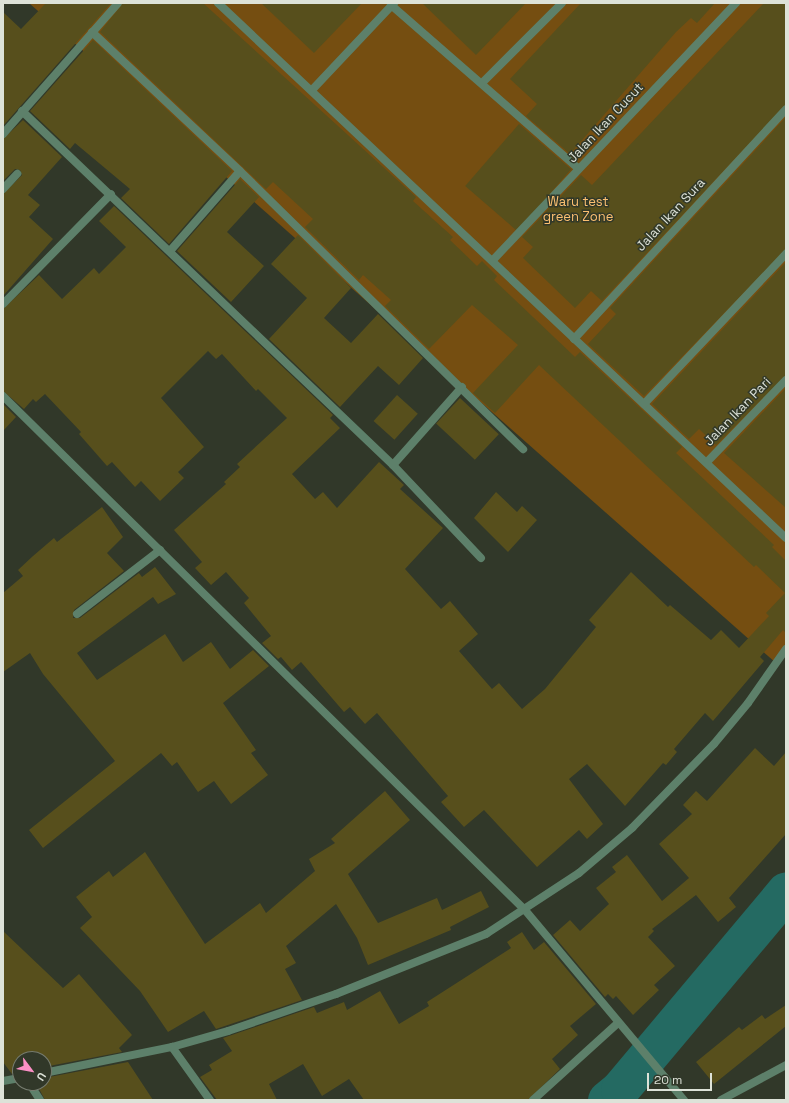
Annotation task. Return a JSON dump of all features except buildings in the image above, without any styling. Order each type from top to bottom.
[{"type":"street","points":[[4,130],[118,3]]},
{"type":"street","points":[[482,83],[562,3]]},
{"type":"street","name":"Jalan Ikan Cucut","points":[[492,260],[736,3]]},
{"type":"street","points":[[221,4],[574,339],[708,461],[786,538]]},
{"type":"street","points":[[312,90],[393,4],[579,169]]},
{"type":"street","points":[[92,32],[240,171],[462,387],[523,449]]},
{"type":"street","name":"Jalan Ikan Sura","points":[[574,339],[786,109]]},
{"type":"street","points":[[22,111],[111,194],[393,465],[481,558]]},
{"type":"street","points":[[170,251],[240,171]]},
{"type":"street","points":[[3,189],[17,174]]},
{"type":"street","points":[[3,304],[111,194]]},
{"type":"street","points":[[644,404],[786,254]]},
{"type":"street","name":"Jalan Ikan Pari","points":[[708,461],[786,380]]},
{"type":"street","points":[[393,465],[462,387]]},
{"type":"street","points":[[3,396],[525,910],[684,1100]]},
{"type":"street","points":[[78,614],[160,550]]},
{"type":"street","points":[[52,1071],[172,1047],[336,994],[486,934],[579,874],[680,782],[748,704],[786,649]]},
{"type":"street","points":[[534,1100],[618,1023]]},
{"type":"street","points":[[172,1047],[210,1100]]},
{"type":"street","points":[[720,1100],[786,1065]]},
{"type":"street","points":[[34,1091],[40,1100]]},
{"type":"green space","name":"Waru test green Zone","points":[[29,3],[786,3],[786,649],[776,663]]},
{"type":"waterway","points":[[607,1100],[620,1089],[786,891]]}]
